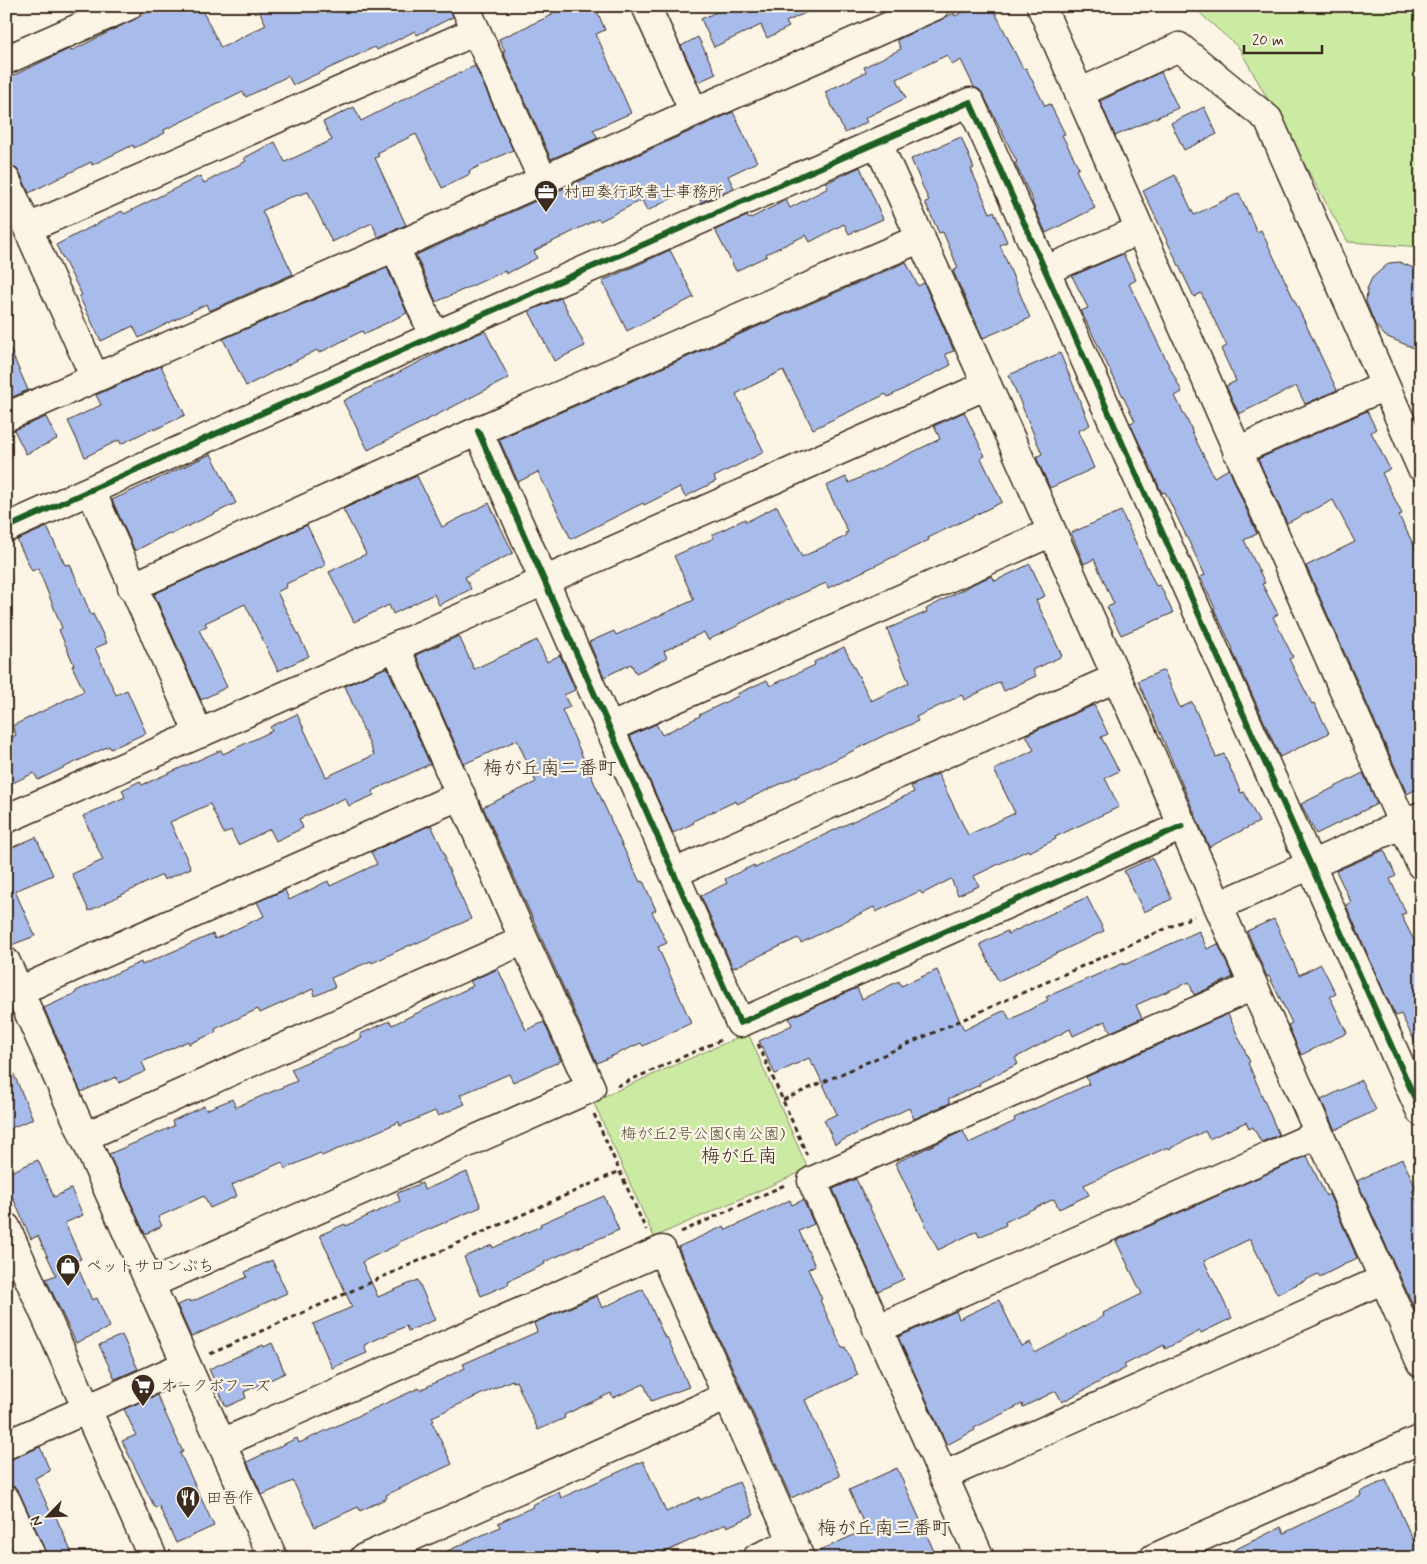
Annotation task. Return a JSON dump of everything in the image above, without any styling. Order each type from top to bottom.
[{"type":"street","points":[[6,60],[128,6]]},
{"type":"street","points":[[646,6],[694,112]]},
{"type":"street","points":[[6,417],[395,247],[935,6]]},
{"type":"street","points":[[1041,6],[1237,451],[1412,820],[1421,865]]},
{"type":"street","points":[[28,228],[470,18],[543,180]]},
{"type":"street","points":[[1079,94],[1179,47],[1268,119],[1421,467]]},
{"type":"street","points":[[6,528],[434,336],[878,144],[970,102],[1421,1112]]},
{"type":"street","points":[[878,144],[987,385],[1421,1363]]},
{"type":"street","points":[[6,180],[95,378]]},
{"type":"street","points":[[1046,270],[1140,230]]},
{"type":"street","points":[[132,587],[478,431],[921,238]]},
{"type":"street","points":[[395,247],[434,336]]},
{"type":"street","points":[[6,819],[987,385]]},
{"type":"street","points":[[1237,451],[1385,386]]},
{"type":"street","points":[[478,431],[674,873],[744,1021],[1182,826]]},
{"type":"street","points":[[91,491],[132,587],[199,734]]},
{"type":"street","points":[[609,728],[1052,532]]},
{"type":"street","points":[[150,1284],[592,1100],[396,648]]},
{"type":"street","points":[[674,873],[1116,678]]},
{"type":"street","points":[[19,991],[461,795]]},
{"type":"street","points":[[1218,906],[1412,820]]},
{"type":"street","points":[[84,1137],[524,940]]},
{"type":"street","points":[[6,962],[273,1558]]},
{"type":"street","points":[[980,1558],[877,1329],[815,1180],[1253,986]]},
{"type":"street","points":[[877,1329],[1318,1134]]},
{"type":"street","points":[[6,1227],[153,1558]]},
{"type":"street","points":[[222,1443],[656,1244],[728,1396],[797,1550],[757,1558]]},
{"type":"street","points":[[943,1476],[1384,1279]]},
{"type":"street","points":[[6,1445],[186,1365]]},
{"type":"street","points":[[364,1558],[728,1396]]},
{"type":"street","points":[[1154,1558],[1421,1439]]},
{"type":"street","points":[[6,1500],[14,1536],[32,1558]]},
{"type":"path","points":[[783,1100],[1218,906]]},
{"type":"path","points":[[744,1021],[783,1100],[815,1180],[799,1179],[656,1244],[620,1171],[592,1100],[604,1092],[732,1035],[744,1021]]},
{"type":"path","points":[[186,1365],[620,1171]]},
{"type":"green space","points":[[1192,6],[1421,6],[1421,247],[1348,242],[1239,48]]},
{"type":"green space","name":"梅が丘2号公園(南公園)","points":[[748,1033],[808,1169],[654,1237],[593,1101]]},
{"type":"building","points":[[160,6],[200,6],[221,48],[266,25],[257,6],[450,6],[453,17],[417,35],[415,31],[377,50],[375,47],[293,85],[288,76],[246,97],[243,92],[164,130],[165,133],[134,148],[133,145],[92,165],[91,162],[29,193],[20,173],[16,168],[9,165],[6,159],[6,79],[69,49],[71,51]]},
{"type":"building","points":[[548,6],[595,6],[605,30],[596,34],[631,113],[593,130],[598,138],[551,159],[499,39],[552,15]]},
{"type":"building","points":[[730,6],[820,6],[786,22],[789,27],[767,38],[761,25],[714,47],[701,19]]},
{"type":"building","points":[[975,6],[992,6],[1023,69],[1026,68],[1045,106],[1050,104],[1065,134],[1062,135],[1079,168],[1076,170],[1095,208],[1046,233],[1015,163],[1017,162],[984,96],[980,90],[974,87],[961,60],[952,65],[947,55],[897,79],[906,98],[865,118],[867,122],[845,133],[825,92],[866,72],[864,67],[901,49],[897,40],[954,13],[955,16]]},
{"type":"building","points":[[698,37],[716,74],[698,82],[681,46]]},
{"type":"building","points":[[475,66],[513,150],[469,171],[470,174],[442,188],[416,134],[377,153],[379,156],[375,158],[406,225],[378,237],[372,223],[332,242],[308,192],[288,198],[262,211],[293,274],[209,311],[206,304],[139,338],[133,326],[101,341],[79,296],[82,295],[56,245],[122,211],[124,214],[200,176],[204,183],[246,161],[244,158],[275,142],[285,162],[332,140],[323,122],[354,107],[361,121],[430,86]]},
{"type":"building","points":[[1161,72],[1178,108],[1115,136],[1100,101]]},
{"type":"building","points":[[1204,107],[1217,134],[1184,150],[1171,123]]},
{"type":"building","points":[[733,112],[757,162],[728,176],[734,188],[701,202],[694,187],[647,211],[642,200],[600,221],[598,219],[534,251],[537,258],[506,274],[505,271],[436,302],[416,255]]},
{"type":"building","points":[[961,137],[974,168],[971,169],[990,213],[994,211],[1007,242],[1000,245],[1030,318],[983,338],[953,271],[958,268],[943,232],[939,233],[925,202],[929,201],[911,159]]},
{"type":"building","points":[[860,167],[883,219],[849,234],[844,224],[810,242],[806,235],[736,271],[715,230],[747,216],[749,219],[786,200],[790,208],[828,188],[826,183]]},
{"type":"building","points":[[1175,175],[1194,215],[1239,193],[1257,232],[1261,230],[1337,390],[1305,404],[1296,386],[1239,414],[1226,386],[1236,381],[1221,349],[1227,346],[1201,293],[1194,297],[1143,191]]},
{"type":"building","points":[[670,250],[694,297],[627,331],[602,281]]},
{"type":"building","points":[[1123,254],[1136,280],[1129,284],[1182,392],[1175,396],[1191,430],[1214,477],[1229,469],[1257,534],[1244,540],[1265,583],[1262,584],[1278,614],[1273,617],[1293,657],[1289,659],[1329,733],[1280,757],[1200,577],[1205,575],[1165,492],[1162,493],[1130,423],[1135,421],[1081,311],[1088,308],[1072,276]]},
{"type":"building","points":[[906,262],[918,286],[924,283],[954,351],[945,354],[951,365],[888,397],[886,394],[813,429],[783,370],[736,394],[764,452],[714,477],[716,481],[685,497],[680,487],[571,539],[538,472],[518,482],[499,439]]},
{"type":"building","points":[[1399,262],[1421,271],[1421,351],[1385,336],[1375,324],[1366,302],[1367,289],[1372,278],[1389,263]]},
{"type":"building","points":[[387,268],[407,313],[364,334],[362,331],[319,353],[317,350],[246,386],[223,339]]},
{"type":"building","points":[[561,298],[585,346],[554,361],[529,311]]},
{"type":"building","points":[[485,331],[509,378],[368,450],[343,401],[454,344]]},
{"type":"building","points":[[6,340],[28,390],[6,400]]},
{"type":"building","points":[[1060,353],[1090,425],[1078,431],[1094,468],[1050,488],[1036,457],[1042,454],[1009,375]]},
{"type":"building","points":[[161,366],[185,415],[121,444],[119,440],[85,457],[68,421],[101,405],[96,395]]},
{"type":"building","points":[[1367,411],[1376,429],[1371,432],[1390,469],[1382,473],[1402,514],[1399,516],[1421,559],[1421,787],[1407,794],[1306,566],[1355,542],[1333,500],[1287,523],[1258,459]]},
{"type":"building","points":[[964,412],[985,456],[981,458],[1002,502],[928,538],[929,540],[828,588],[826,583],[785,601],[708,640],[704,632],[664,651],[667,658],[636,673],[631,664],[604,677],[589,642],[614,631],[616,635],[694,600],[674,556],[714,538],[712,535],[745,519],[746,522],[777,506],[802,557],[846,536],[845,533],[848,532],[826,486],[846,477],[849,483],[940,439],[934,426]]},
{"type":"building","points":[[46,417],[57,439],[26,454],[14,430]]},
{"type":"building","points":[[211,454],[236,503],[170,535],[169,533],[135,551],[112,500]]},
{"type":"building","points":[[417,476],[442,527],[489,503],[513,553],[465,577],[471,589],[439,605],[434,594],[393,614],[389,605],[354,622],[329,572],[366,554],[343,509]]},
{"type":"building","points":[[1121,511],[1156,586],[1160,585],[1173,613],[1121,635],[1107,607],[1114,604],[1094,559],[1084,564],[1071,533]]},
{"type":"building","points":[[307,525],[326,565],[286,584],[287,587],[277,592],[309,656],[278,671],[245,604],[205,623],[207,626],[199,630],[227,687],[201,700],[154,594]]},
{"type":"building","points":[[47,527],[65,565],[70,564],[91,615],[93,614],[107,643],[95,648],[116,695],[127,690],[146,733],[111,749],[109,746],[38,780],[34,773],[6,786],[6,740],[16,735],[12,726],[84,691],[72,666],[74,665],[59,630],[62,628],[38,568],[32,571],[17,540]]},
{"type":"building","points":[[1030,564],[1045,596],[1036,600],[1062,656],[1033,670],[1036,676],[1004,691],[1000,682],[964,700],[962,695],[916,717],[918,721],[737,804],[736,801],[693,821],[694,823],[673,833],[630,736],[656,724],[662,735],[738,696],[737,694],[767,680],[770,686],[815,665],[814,662],[844,647],[871,701],[909,683],[887,629],[927,612],[926,609],[975,583],[992,576],[995,581]]},
{"type":"building","points":[[459,636],[474,669],[537,640],[547,662],[560,655],[575,690],[564,695],[570,707],[562,710],[621,843],[640,882],[643,881],[656,910],[652,912],[667,943],[658,947],[691,1023],[643,1046],[641,1043],[597,1063],[483,807],[536,782],[517,740],[464,764],[416,655]]},
{"type":"building","points":[[387,667],[430,764],[372,791],[374,795],[349,806],[345,798],[299,819],[303,828],[276,841],[270,829],[238,845],[231,830],[224,834],[210,804],[170,822],[191,868],[164,880],[162,875],[89,911],[72,874],[103,860],[83,816],[125,797],[122,790],[140,781],[142,785],[221,750],[223,754],[272,731],[270,727],[297,714],[326,777],[374,755],[345,686]]},
{"type":"building","points":[[1164,670],[1180,708],[1192,702],[1216,757],[1224,754],[1241,793],[1244,792],[1259,822],[1209,847],[1138,681]]},
{"type":"building","points":[[1094,705],[1108,734],[1101,737],[1119,771],[1105,778],[1119,807],[1055,837],[1056,839],[1029,852],[1028,850],[974,876],[979,886],[958,895],[951,879],[922,894],[920,891],[876,912],[874,907],[801,943],[798,938],[733,968],[701,896],[727,883],[725,879],[754,865],[755,868],[914,792],[911,786],[938,774],[968,835],[1015,813],[994,770],[1034,750],[1026,735]]},
{"type":"building","points":[[1363,773],[1377,804],[1316,834],[1301,804]]},
{"type":"building","points":[[431,825],[471,919],[372,963],[371,961],[331,978],[335,987],[315,996],[313,989],[260,1013],[258,1009],[215,1029],[216,1032],[189,1044],[188,1041],[142,1062],[146,1071],[119,1083],[116,1077],[81,1092],[44,1008],[76,993],[76,991],[141,962],[142,965],[213,934],[215,939],[264,916],[257,902],[285,890],[289,900],[328,881],[330,886],[377,864],[371,852]]},
{"type":"building","points":[[36,837],[53,875],[15,891],[35,936],[6,947],[6,850]]},
{"type":"building","points":[[1384,850],[1396,876],[1390,879],[1406,913],[1401,915],[1421,954],[1421,1054],[1401,1014],[1396,1016],[1384,992],[1346,905],[1351,902],[1336,871]]},
{"type":"building","points":[[1152,858],[1172,899],[1144,912],[1124,871]]},
{"type":"building","points":[[1087,897],[1104,931],[998,981],[980,944],[1007,931],[1008,934]]},
{"type":"building","points":[[1274,919],[1299,975],[1321,964],[1336,994],[1330,997],[1347,1033],[1301,1055],[1288,1025],[1292,1023],[1269,976],[1267,977],[1247,931]]},
{"type":"building","points":[[1199,931],[1207,949],[1218,944],[1233,977],[1194,995],[1189,982],[1136,1005],[1142,1018],[1111,1032],[1105,1021],[1073,1036],[1070,1029],[1015,1058],[1018,1064],[979,1083],[980,1085],[948,1099],[950,1103],[914,1119],[909,1108],[835,1144],[824,1120],[837,1114],[809,1058],[775,1074],[759,1041],[792,1025],[789,1018],[857,988],[862,999],[899,981],[901,986],[937,970],[964,1030],[1005,1010],[1010,1020],[1048,1000],[1046,997],[1124,963],[1124,965]]},
{"type":"building","points":[[498,969],[526,1030],[544,1022],[561,1061],[513,1082],[509,1074],[460,1095],[465,1104],[438,1116],[435,1111],[400,1126],[399,1122],[322,1156],[320,1153],[285,1169],[282,1162],[232,1185],[237,1196],[210,1208],[204,1196],[158,1217],[162,1226],[145,1234],[109,1154],[174,1126],[172,1121],[204,1106],[206,1110],[232,1099],[236,1107],[297,1081],[291,1069],[362,1038],[360,1034],[390,1021],[392,1025],[438,1003],[473,986],[470,981]]},
{"type":"building","points":[[1228,1014],[1250,1062],[1248,1063],[1279,1135],[1261,1142],[1253,1127],[1249,1129],[1246,1122],[1209,1139],[1205,1131],[1169,1149],[1168,1147],[1084,1185],[1089,1195],[1059,1209],[1054,1199],[1005,1222],[1006,1225],[979,1237],[977,1231],[938,1250],[895,1163],[963,1131],[969,1143],[1015,1121],[1014,1118],[1089,1084],[1086,1077]]},
{"type":"building","points":[[6,1056],[33,1119],[6,1130]]},
{"type":"building","points":[[1361,1080],[1376,1110],[1335,1130],[1321,1100]]},
{"type":"building","points":[[1307,1156],[1326,1196],[1329,1194],[1357,1258],[1320,1277],[1318,1274],[1277,1294],[1250,1239],[1204,1261],[1232,1318],[1201,1333],[1200,1331],[1165,1349],[1164,1345],[1124,1365],[1126,1368],[1062,1402],[1056,1391],[1023,1407],[1022,1404],[974,1428],[975,1430],[947,1445],[898,1337],[956,1311],[959,1319],[999,1300],[1021,1346],[1030,1342],[1035,1353],[1104,1316],[1103,1313],[1142,1294],[1116,1241]]},
{"type":"building","points":[[1402,1159],[1417,1189],[1412,1191],[1421,1208],[1421,1323],[1357,1181]]},
{"type":"building","points":[[38,1160],[54,1197],[71,1189],[83,1215],[65,1223],[81,1259],[75,1261],[92,1300],[97,1298],[110,1327],[76,1343],[46,1279],[56,1275],[38,1236],[31,1239],[6,1182],[6,1174]]},
{"type":"building","points":[[467,1172],[481,1207],[399,1242],[399,1244],[362,1262],[378,1297],[418,1280],[435,1320],[408,1331],[406,1326],[364,1345],[367,1353],[332,1368],[313,1324],[352,1307],[320,1235],[345,1224],[346,1226],[400,1201],[397,1193],[422,1183],[424,1190]]},
{"type":"building","points":[[856,1179],[904,1279],[878,1291],[833,1189]]},
{"type":"building","points":[[604,1196],[619,1230],[544,1262],[545,1264],[508,1281],[509,1284],[481,1296],[464,1257],[492,1245],[493,1248],[541,1226],[540,1224]]},
{"type":"building","points":[[790,1200],[792,1205],[803,1200],[814,1224],[799,1231],[815,1266],[808,1269],[842,1348],[845,1347],[858,1375],[805,1400],[840,1476],[791,1498],[678,1247],[724,1226],[726,1230]]},
{"type":"building","points":[[272,1260],[287,1293],[191,1337],[177,1305],[190,1300],[191,1302],[247,1277],[245,1272]]},
{"type":"building","points":[[643,1289],[689,1387],[651,1401],[644,1384],[613,1398],[611,1393],[564,1415],[565,1418],[538,1430],[516,1381],[513,1382],[512,1380],[432,1417],[434,1421],[432,1422],[452,1464],[386,1495],[387,1498],[360,1511],[358,1507],[315,1527],[293,1481],[262,1495],[247,1462],[297,1438],[299,1443],[419,1388],[420,1390],[465,1368],[463,1364],[537,1332],[534,1323],[597,1296],[602,1308]]},
{"type":"building","points":[[122,1335],[138,1369],[115,1379],[99,1345]]},
{"type":"building","points":[[272,1343],[285,1373],[244,1392],[246,1398],[226,1407],[209,1369],[263,1345],[264,1347]]},
{"type":"building","points":[[157,1395],[183,1452],[180,1453],[214,1526],[176,1543],[159,1506],[155,1508],[122,1441],[136,1435],[124,1409]]},
{"type":"building","points":[[40,1447],[50,1471],[35,1478],[52,1516],[55,1515],[74,1558],[47,1558],[20,1494],[15,1487],[6,1485],[6,1460]]},
{"type":"building","points":[[643,1461],[666,1512],[699,1497],[700,1500],[739,1482],[754,1515],[727,1527],[726,1524],[652,1558],[432,1558],[500,1527],[498,1523],[533,1507],[532,1505],[559,1492],[561,1498]]},
{"type":"building","points":[[897,1468],[937,1558],[815,1558],[815,1553],[866,1529],[849,1490]]},
{"type":"building","points":[[1386,1480],[1421,1558],[1218,1558],[1281,1527],[1284,1533],[1361,1496],[1360,1492]]},
{"type":"cycle path","points":[[6,528],[434,336],[970,102],[1421,1112]]},
{"type":"cycle path","points":[[478,431],[740,1023],[1182,826]]},
{"type":"place","name":"村田奏行政書士事務所","points":[[546,213]]},
{"type":"place","name":"ペットサロンぷち","points":[[68,1287]]},
{"type":"place","name":"オークボフーズ","points":[[143,1407]]},
{"type":"place","name":"田吾作","points":[[188,1519]]},
{"type":"district","name":"梅が丘南二番町","points":[[550,768]]},
{"type":"district","name":"梅が丘南","points":[[739,1156]]},
{"type":"district","name":"梅が丘南三番町","points":[[884,1528]]}]
